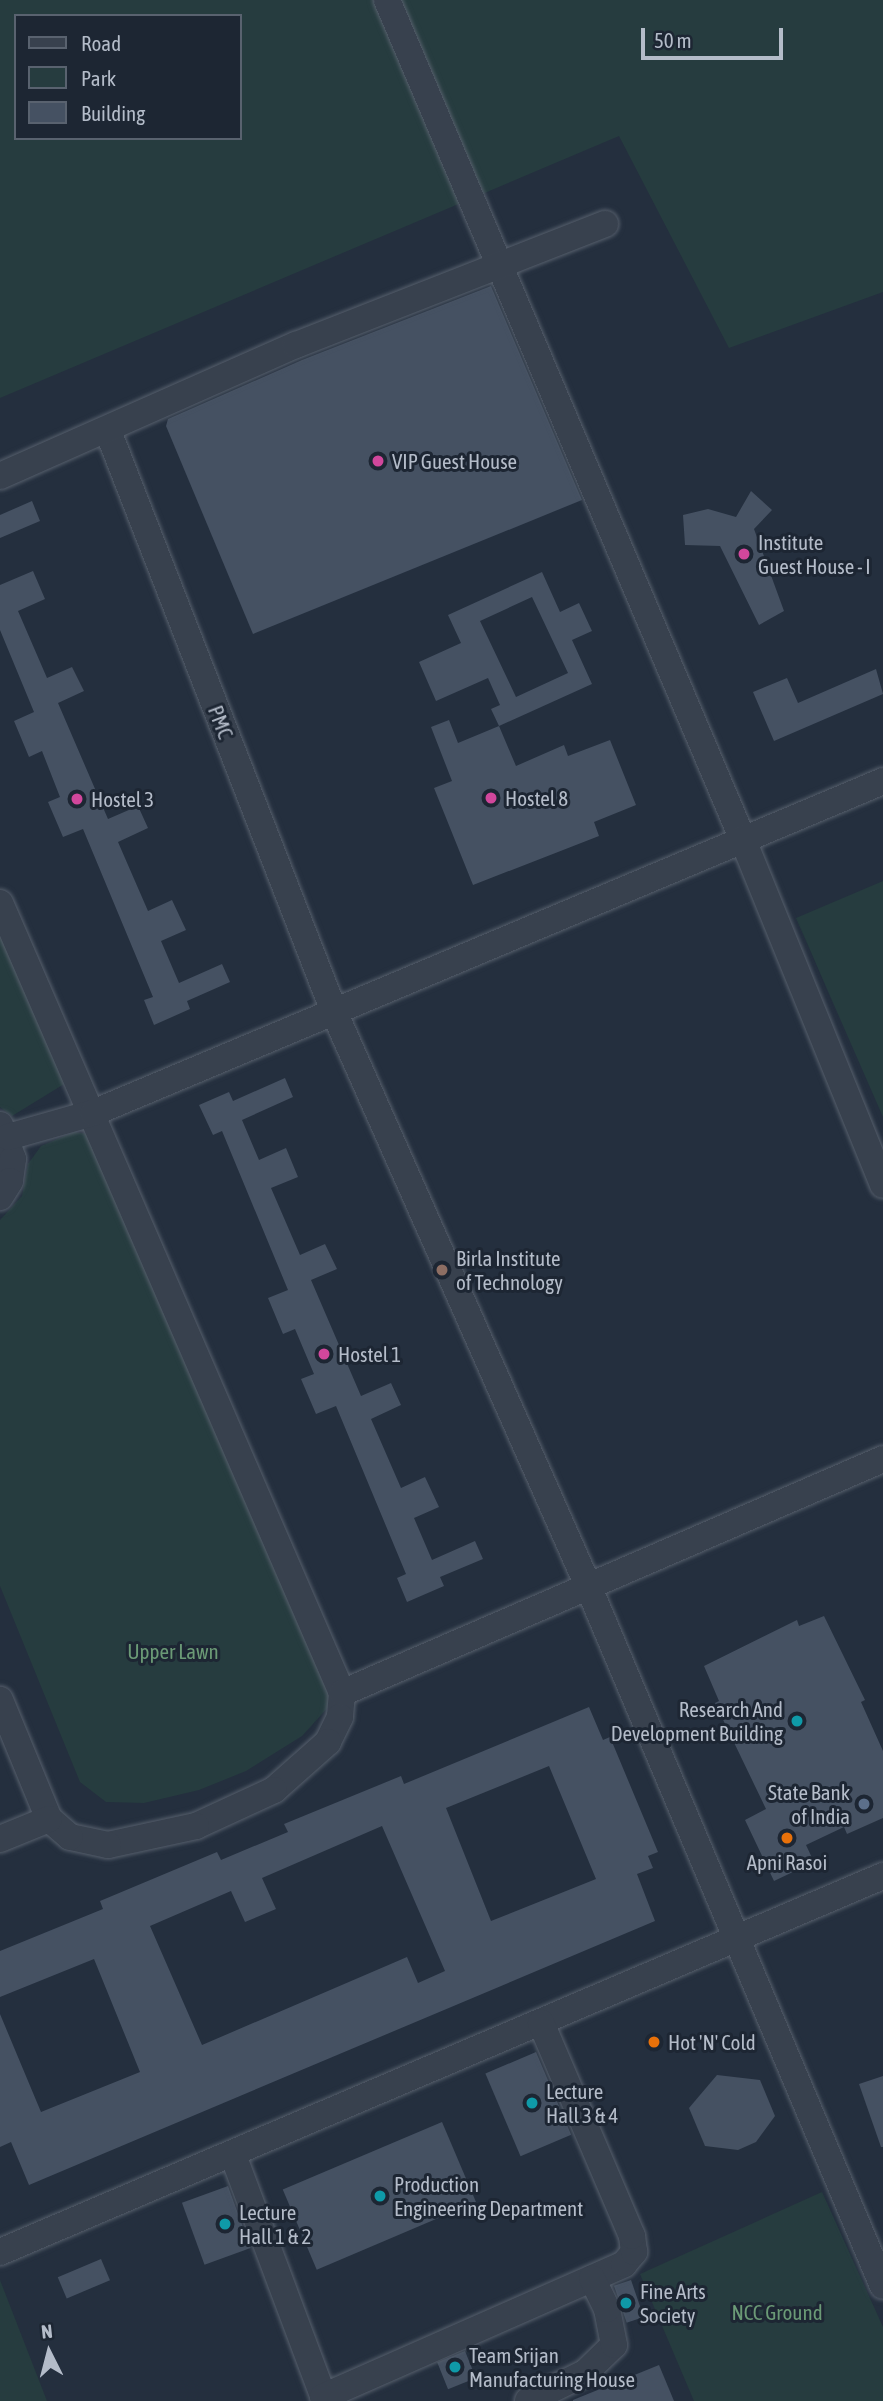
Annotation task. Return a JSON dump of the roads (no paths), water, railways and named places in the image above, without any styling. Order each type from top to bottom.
[{"type":"street","points":[[387,0],[743,840],[883,1185]]},
{"type":"street","points":[[0,476],[107,431],[296,345],[498,263],[605,224]]},
{"type":"street","name":"PMC","points":[[107,431],[335,1013],[589,1588],[739,1937],[883,2286]]},
{"type":"street","points":[[0,1197],[10,1181],[13,1159],[4,1131],[93,1113],[883,781]]},
{"type":"street","points":[[0,903],[342,1693],[340,1717],[328,1742],[294,1775],[235,1810],[196,1826],[108,1845],[70,1838],[49,1819],[0,1700]]},
{"type":"street","points":[[342,1693],[883,1459]]},
{"type":"street","points":[[0,1839],[49,1819]]},
{"type":"street","points":[[0,2252],[883,1876]]},
{"type":"street","points":[[233,2155],[324,2399],[624,2264],[634,2252],[632,2236],[541,2023]]},
{"type":"street","points":[[528,2401],[585,2372],[614,2344],[607,2309],[592,2278]]},
{"type":"place","name":"VIP Guest House","points":[[378,461]]},
{"type":"place","name":"Institute Guest House - I","points":[[744,554]]},
{"type":"place","name":"Hostel 8","points":[[491,798]]},
{"type":"place","name":"Hostel 3","points":[[77,799]]},
{"type":"place","name":"Birla Institute of Technology","points":[[442,1270]]},
{"type":"place","name":"Hostel 1","points":[[324,1354]]},
{"type":"place","name":"Research And Development Building","points":[[797,1721]]},
{"type":"place","name":"State Bank of India","points":[[864,1804]]},
{"type":"place","name":"Apni Rasoi","points":[[787,1838]]},
{"type":"place","name":"Hot 'N' Cold","points":[[654,2042]]},
{"type":"place","name":"Lecture Hall 3 & 4","points":[[532,2103]]},
{"type":"place","name":"Production Engineering Department","points":[[380,2196]]},
{"type":"place","name":"Lecture Hall 1 & 2","points":[[225,2224]]},
{"type":"place","name":"Fine Arts Society","points":[[626,2303]]},
{"type":"place","name":"Team Srijan Manufacturing House","points":[[455,2367]]},
{"type":"park label","name":"Upper Lawn","points":[[173,1651]]},
{"type":"park label","name":"NCC Ground","points":[[777,2312]]}]
